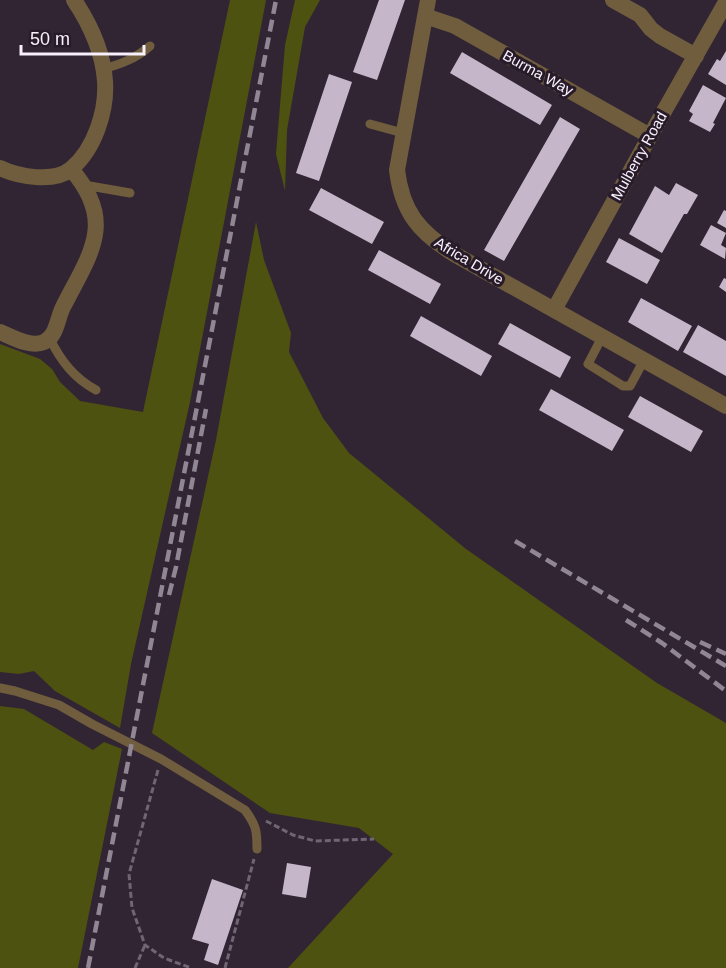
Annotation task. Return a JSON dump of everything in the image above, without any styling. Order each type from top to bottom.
[{"type":"street","points":[[0,168],[28,176],[54,176],[71,169],[84,153],[98,129],[105,104],[103,69],[87,20],[74,0]]},
{"type":"street","points":[[613,0],[640,15],[660,36],[696,56]]},
{"type":"street","name":"Mulberry Road","points":[[554,310],[726,2]]},
{"type":"street","name":"Africa Drive","points":[[426,8],[397,170],[407,210],[436,243],[726,406]]},
{"type":"street","name":"Burma Way","points":[[426,8],[650,136]]},
{"type":"street","points":[[0,332],[34,344],[42,344],[50,339],[61,311],[88,260],[95,240],[96,221],[93,202],[84,185],[71,169]]},
{"type":"lane","points":[[103,69],[127,62],[150,46]]},
{"type":"lane","points":[[370,124],[403,133]]},
{"type":"lane","points":[[84,185],[130,193]]},
{"type":"lane","points":[[602,337],[588,364],[623,386],[630,387],[644,360]]},
{"type":"lane","points":[[50,339],[59,358],[69,370],[82,382],[96,390]]},
{"type":"lane","points":[[0,688],[59,705],[161,759],[245,810],[254,822],[257,849]]},
{"type":"path","points":[[161,759],[129,874],[132,908],[145,945],[164,958],[191,968]]},
{"type":"path","points":[[245,810],[293,835],[315,841],[374,839]]},
{"type":"path","points":[[225,968],[257,849]]},
{"type":"path","points":[[135,968],[145,945]]},
{"type":"shaded area","points":[[230,0],[266,0],[190,402],[131,664],[120,728],[55,691],[34,671],[19,674],[0,672],[0,344],[40,359],[80,401],[143,412]]},
{"type":"shaded area","points":[[295,0],[320,0],[305,27],[287,130],[285,191],[276,154],[285,45]]},
{"type":"shaded area","points":[[256,222],[264,260],[291,333],[289,352],[323,418],[349,453],[466,549],[657,683],[726,723],[726,968],[288,968],[393,854],[359,828],[270,813],[152,733],[216,440]]},
{"type":"shaded area","points":[[0,706],[24,709],[93,750],[104,742],[122,749],[78,968],[0,968]]},
{"type":"building","points":[[379,0],[405,0],[377,80],[353,72]]},
{"type":"building","points":[[726,51],[726,85],[708,74],[717,59],[720,61]]},
{"type":"building","points":[[462,52],[552,105],[540,125],[450,73]]},
{"type":"building","points":[[329,74],[352,82],[319,181],[296,173]]},
{"type":"building","points":[[703,85],[726,98],[710,132],[689,121],[693,114],[689,111]]},
{"type":"building","points":[[560,117],[580,129],[504,261],[484,250]]},
{"type":"building","points":[[676,183],[698,195],[687,214],[684,214],[662,253],[629,234],[655,186],[669,195]]},
{"type":"building","points":[[321,188],[384,222],[372,244],[309,210]]},
{"type":"building","points":[[724,210],[726,211],[726,228],[717,223]]},
{"type":"building","points":[[711,225],[726,233],[721,245],[726,248],[725,259],[700,245]]},
{"type":"building","points":[[619,238],[660,260],[647,284],[606,262]]},
{"type":"building","points":[[379,250],[441,284],[430,304],[368,270]]},
{"type":"building","points":[[724,278],[726,279],[726,292],[719,287]]},
{"type":"building","points":[[641,298],[692,326],[678,351],[628,322]]},
{"type":"building","points":[[421,316],[492,356],[481,376],[410,336]]},
{"type":"building","points":[[510,323],[571,357],[560,378],[498,344]]},
{"type":"building","points":[[698,325],[726,341],[726,376],[683,352]]},
{"type":"building","points":[[551,389],[624,430],[612,451],[539,410]]},
{"type":"building","points":[[640,396],[703,431],[691,452],[628,417]]},
{"type":"building","points":[[287,863],[311,867],[306,898],[282,894]]},
{"type":"building","points":[[212,879],[243,890],[218,965],[204,960],[209,944],[192,939]]},
{"type":"railway","points":[[88,968],[276,0]]},
{"type":"railway","points":[[169,595],[206,409]]},
{"type":"railway","points":[[515,541],[726,666]]},
{"type":"railway","points":[[626,620],[662,643],[726,691]]},
{"type":"railway","points":[[700,642],[726,654]]}]
